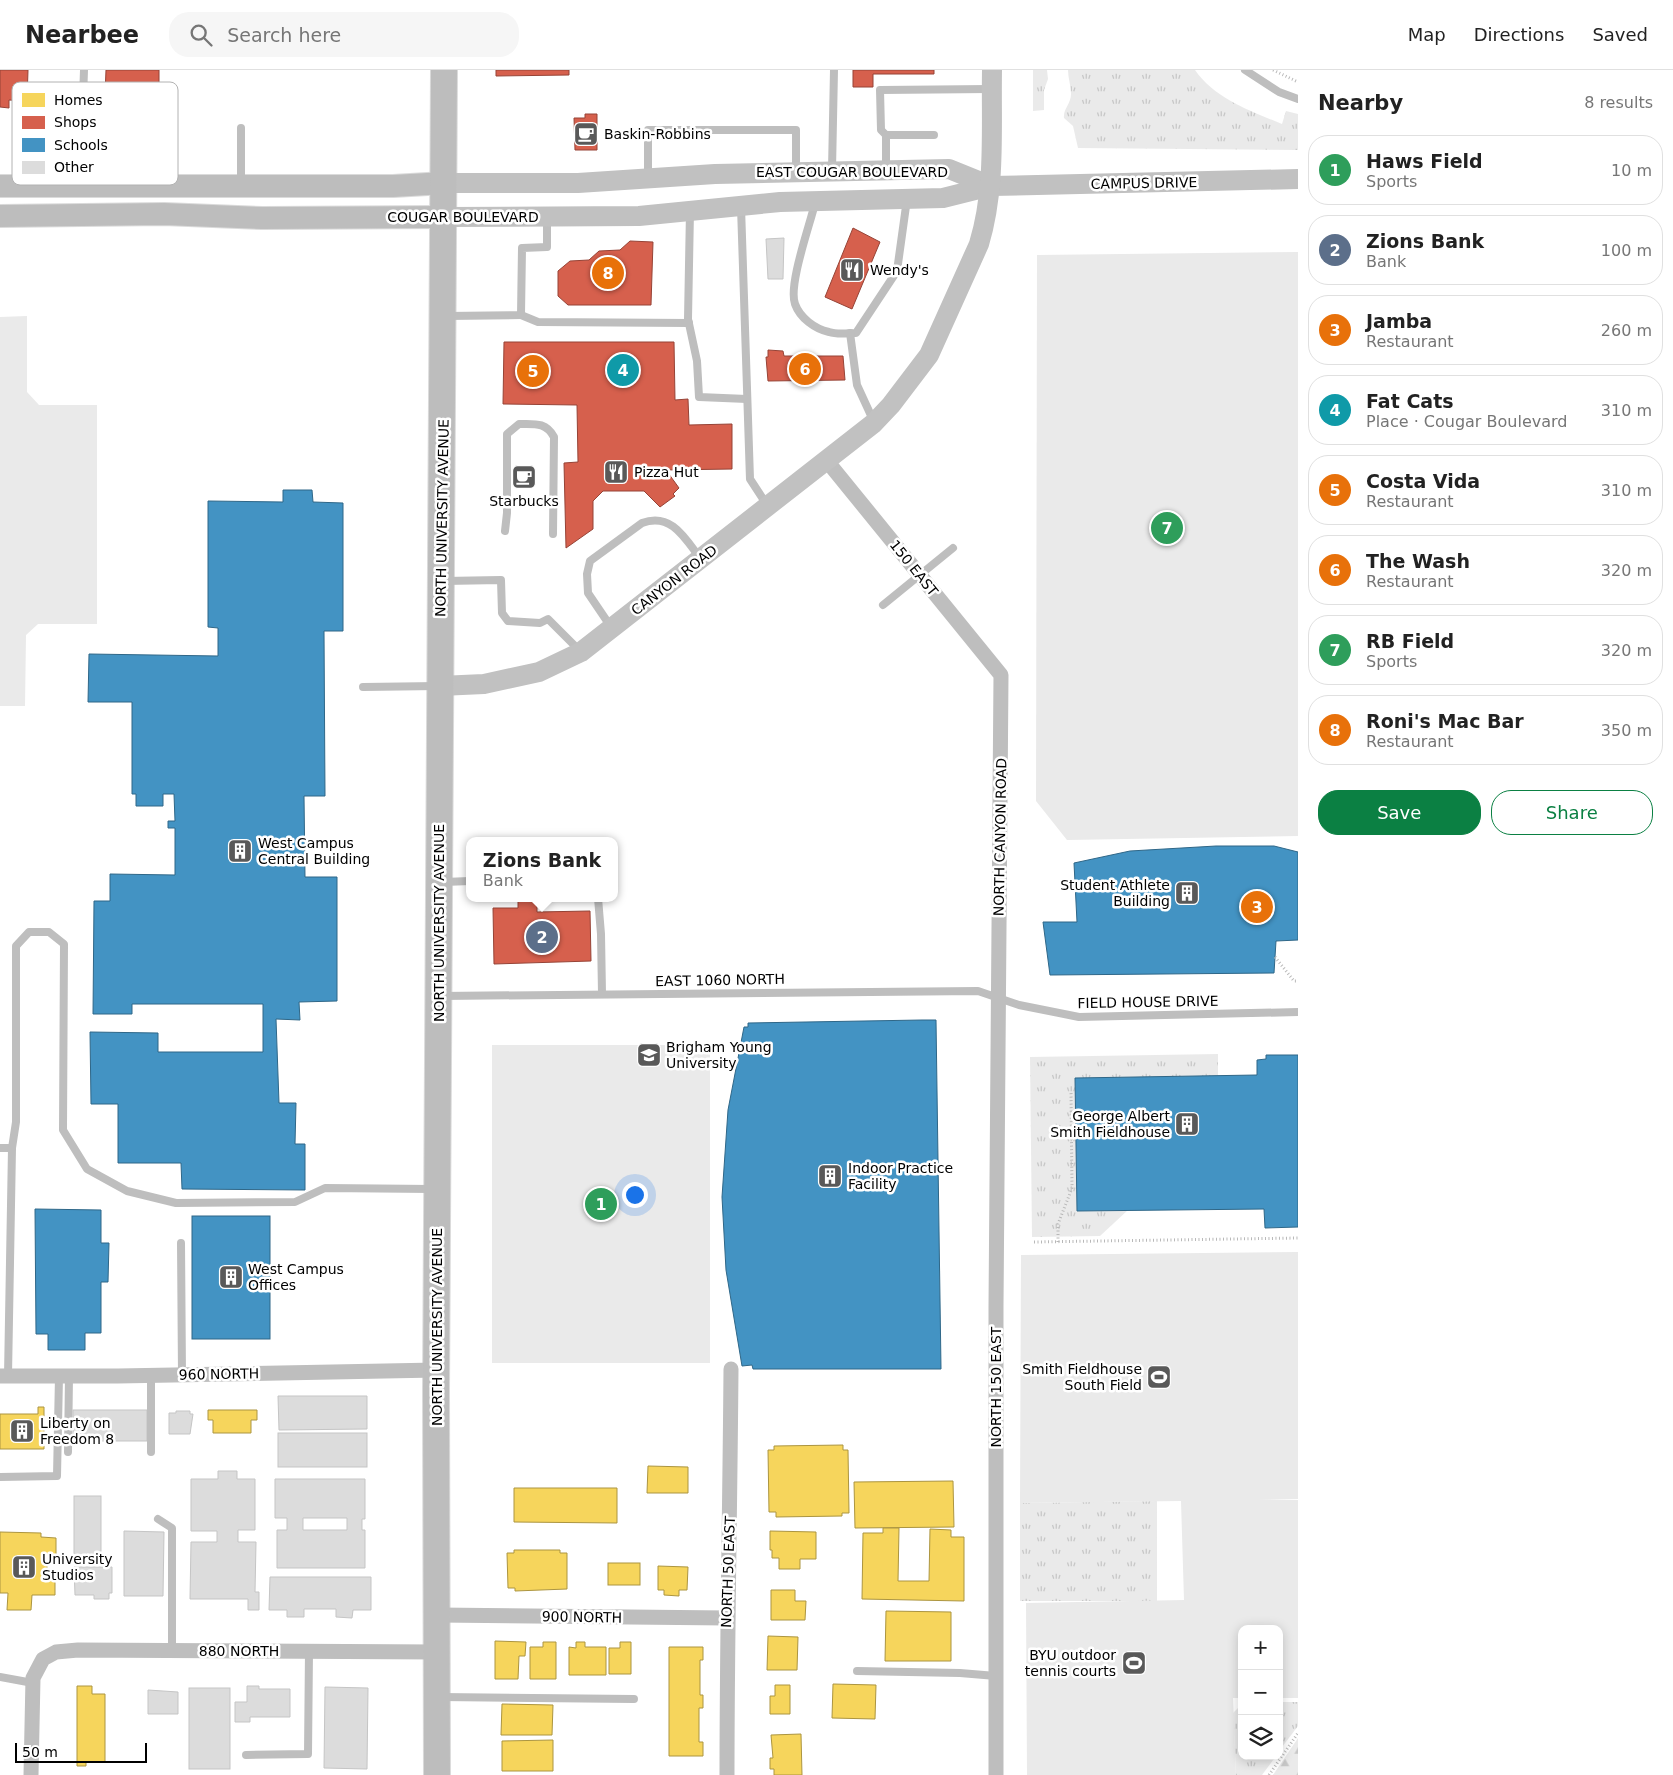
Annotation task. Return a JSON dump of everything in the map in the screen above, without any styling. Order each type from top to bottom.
[{"type":"highway","name":"NORTH UNIVERSITY AVENUE","points":[[437,1775],[437,1189],[445,217],[444,70]]},
{"type":"main road","points":[[991,186],[992,79]]},
{"type":"main road","name":"EAST COUGAR BOULEVARD","points":[[445,183],[578,183],[796,172],[950,170],[991,186]]},
{"type":"main road","name":"CAMPUS DRIVE","points":[[991,186],[1298,178]]},
{"type":"main road","points":[[0,186],[393,186],[445,183]]},
{"type":"main road","name":"EAST COUGAR BOULEVARD","points":[[751,205],[816,201],[943,198],[991,186]]},
{"type":"main road","name":"CANYON ROAD","points":[[440,686],[484,684],[539,672],[581,652],[874,423],[896,399],[929,355],[979,244],[989,210],[991,186]]},
{"type":"main road","name":"COUGAR BOULEVARD","points":[[0,216],[164,214],[262,218],[639,216],[751,205]]},
{"type":"street","name":"150 EAST","points":[[827,460],[1001,675]]},
{"type":"street","name":"NORTH CANYON ROAD","points":[[999,999],[1001,675]]},
{"type":"street","name":"NORTH 150 EAST","points":[[996,1775],[996,1306],[999,999]]},
{"type":"street","name":"NORTH 50 EAST","points":[[727,1775],[727,1618],[730,1529],[731,1369]]},
{"type":"street","name":"960 NORTH","points":[[4,1376],[151,1376],[437,1370]]},
{"type":"street","name":"900 NORTH","points":[[438,1615],[727,1618]]},
{"type":"street","name":"880 NORTH","points":[[33,1683],[33,1678],[42,1659],[56,1652],[78,1650],[438,1652]]},
{"type":"street","points":[[32,1775],[33,1683]]},
{"type":"lane","points":[[832,171],[834,70]]},
{"type":"lane","points":[[1245,70],[1279,92],[1298,99]]},
{"type":"lane","points":[[886,170],[886,136],[880,130],[880,90],[992,79]]},
{"type":"lane","points":[[241,128],[242,186]]},
{"type":"lane","points":[[648,178],[648,130],[796,130],[796,172]]},
{"type":"lane","points":[[886,136],[934,135]]},
{"type":"lane","points":[[816,201],[795,281],[795,303],[804,318],[814,327],[831,333],[856,333],[897,271],[907,198]]},
{"type":"lane","points":[[751,205],[747,399],[750,479],[768,506]]},
{"type":"lane","points":[[690,211],[689,323],[696,362],[699,397],[747,399]]},
{"type":"lane","points":[[521,315],[522,248],[546,248],[546,217]]},
{"type":"lane","points":[[444,316],[521,315],[538,322],[689,323]]},
{"type":"lane","points":[[850,333],[857,385],[874,423]]},
{"type":"lane","points":[[505,531],[508,434],[519,424],[543,424],[550,429],[554,437],[553,534]]},
{"type":"lane","points":[[612,628],[588,593],[586,574],[590,561],[642,523],[650,520],[660,520],[676,527],[700,559]]},
{"type":"lane","points":[[883,605],[953,548]]},
{"type":"lane","points":[[441,581],[501,580],[502,613],[508,621],[540,623],[548,619],[581,652]]},
{"type":"lane","name":"CANYON ROAD","points":[[363,686],[440,686]]},
{"type":"lane","points":[[439,882],[466,881]]},
{"type":"lane","points":[[598,902],[602,994]]},
{"type":"lane","points":[[4,1376],[12,1148],[16,1122],[16,946],[30,932],[50,932],[64,944],[63,1130],[88,1169],[127,1191],[176,1203],[294,1202],[325,1188],[437,1189]]},
{"type":"lane","name":"EAST 1060 NORTH","points":[[439,996],[978,991],[999,999]]},
{"type":"lane","name":"FIELD HOUSE DRIVE","points":[[999,999],[1079,1017],[1298,1012]]},
{"type":"lane","points":[[0,1148],[12,1148]]},
{"type":"lane","points":[[181,1243],[182,1375]]},
{"type":"lane","points":[[64,1376],[68,1452]]},
{"type":"lane","points":[[0,1477],[57,1476],[64,1376]]},
{"type":"lane","points":[[151,1376],[152,1452]]},
{"type":"lane","points":[[158,1519],[172,1528],[172,1651]]},
{"type":"lane","points":[[246,1755],[308,1754],[309,1652]]},
{"type":"lane","points":[[857,1671],[960,1673],[996,1676]]},
{"type":"lane","points":[[0,1677],[33,1683]]},
{"type":"lane","points":[[438,1697],[634,1699]]},
{"type":"path","points":[[1273,70],[1298,82]]},
{"type":"path","points":[[1275,957],[1294,981],[1298,981]]},
{"type":"path","points":[[1058,1242],[1058,1224],[1072,1188],[1071,1092]]},
{"type":"path","points":[[1034,1242],[1298,1238]]},
{"type":"path","points":[[1269,1775],[1298,1733]]},
{"type":"green space","points":[[1033,70],[1047,70],[1048,79],[1044,90],[1044,110],[1033,111]]},
{"type":"green space","points":[[1068,70],[1195,70],[1203,80],[1223,96],[1258,114],[1282,124],[1286,111],[1298,114],[1298,150],[1078,148],[1073,126],[1064,118],[1071,94]]},
{"type":"green space","points":[[1298,252],[1298,836],[1067,840],[1036,801],[1037,255]]},
{"type":"green space","points":[[27,316],[27,392],[39,405],[97,405],[97,624],[38,624],[26,635],[25,706],[0,706],[0,317]]},
{"type":"green space","points":[[492,1045],[710,1045],[710,1363],[492,1363]]},
{"type":"green space","points":[[1218,1054],[1218,1077],[1128,1210],[1100,1236],[1032,1237],[1030,1057]]},
{"type":"green space","points":[[1298,1252],[1298,1499],[1257,1500],[1298,1500],[1298,1698],[1283,1698],[1283,1625],[1238,1625],[1238,1698],[1233,1698],[1236,1775],[1027,1775],[1026,1603],[1184,1600],[1181,1501],[1020,1503],[1021,1255]]},
{"type":"green space","points":[[1157,1501],[1157,1601],[1020,1601],[1020,1503]]},
{"type":"green space","points":[[1283,1702],[1298,1702],[1298,1726],[1283,1746]]},
{"type":"green space","points":[[1238,1708],[1238,1760],[1273,1760],[1262,1775],[1236,1775],[1233,1713]]},
{"type":"green space","points":[[1298,1738],[1298,1775],[1273,1775]]},
{"type":"building: Homes","name":"Liberty on Freedom 8","points":[[38,1407],[44,1407],[44,1449],[0,1449],[0,1414],[38,1414]]},
{"type":"building: Homes","points":[[208,1410],[257,1410],[257,1420],[251,1420],[251,1433],[213,1433],[213,1420],[208,1420]]},
{"type":"building: Homes","points":[[843,1445],[843,1450],[848,1450],[849,1513],[842,1513],[842,1516],[776,1517],[776,1512],[769,1512],[768,1450],[774,1450],[774,1446]]},
{"type":"building: Homes","points":[[648,1466],[688,1467],[688,1493],[647,1493]]},
{"type":"building: Homes","points":[[953,1481],[954,1527],[855,1528],[854,1482]]},
{"type":"building: Homes","points":[[514,1488],[617,1488],[617,1523],[514,1522]]},
{"type":"building: Homes","points":[[883,1528],[899,1528],[898,1581],[929,1581],[930,1529],[951,1530],[951,1537],[964,1537],[964,1601],[862,1599],[863,1533],[883,1533]]},
{"type":"building: Homes","points":[[770,1531],[816,1532],[816,1559],[800,1559],[800,1569],[779,1569],[779,1558],[772,1558],[772,1550],[770,1550]]},
{"type":"building: Homes","name":"University Studios","points":[[0,1532],[41,1533],[41,1537],[56,1538],[56,1559],[47,1559],[47,1575],[55,1575],[55,1595],[32,1595],[31,1610],[7,1610],[8,1593],[0,1593]]},
{"type":"building: Homes","points":[[514,1550],[560,1550],[560,1553],[567,1553],[567,1589],[515,1591],[515,1588],[508,1588],[507,1553],[514,1553]]},
{"type":"building: Homes","points":[[608,1563],[640,1563],[640,1585],[608,1585]]},
{"type":"building: Homes","points":[[658,1566],[688,1567],[687,1590],[679,1590],[679,1596],[664,1595],[664,1590],[658,1590]]},
{"type":"building: Homes","points":[[771,1590],[795,1590],[795,1601],[806,1601],[805,1620],[771,1620]]},
{"type":"building: Homes","points":[[886,1611],[951,1612],[951,1661],[885,1661]]},
{"type":"building: Homes","points":[[768,1636],[798,1637],[797,1670],[767,1670]]},
{"type":"building: Homes","points":[[495,1641],[526,1642],[525,1656],[519,1656],[518,1679],[495,1679]]},
{"type":"building: Homes","points":[[543,1642],[556,1642],[556,1679],[530,1679],[530,1647],[543,1647]]},
{"type":"building: Homes","points":[[576,1642],[585,1642],[585,1647],[606,1647],[606,1675],[569,1675],[569,1647],[576,1648]]},
{"type":"building: Homes","points":[[620,1642],[631,1642],[631,1674],[609,1674],[609,1648],[620,1648]]},
{"type":"building: Homes","points":[[669,1647],[703,1647],[703,1660],[700,1660],[700,1695],[703,1695],[703,1708],[699,1708],[699,1742],[703,1742],[703,1756],[669,1756]]},
{"type":"building: Homes","points":[[833,1684],[876,1685],[875,1719],[832,1718]]},
{"type":"building: Homes","points":[[775,1685],[790,1685],[790,1714],[770,1714],[770,1696],[775,1696]]},
{"type":"building: Homes","points":[[77,1686],[92,1686],[92,1694],[105,1694],[105,1762],[86,1762],[86,1766],[77,1766]]},
{"type":"building: Homes","points":[[502,1704],[553,1705],[552,1735],[501,1735]]},
{"type":"building: Homes","points":[[801,1734],[802,1775],[774,1775],[774,1769],[770,1769],[770,1758],[773,1758],[771,1735]]},
{"type":"building: Homes","points":[[553,1740],[553,1771],[502,1771],[502,1741]]},
{"type":"building: Shops","points":[[0,70],[28,70],[28,82],[12,82],[12,100],[9,100],[9,108],[0,107]]},
{"type":"building: Shops","points":[[106,70],[159,70],[159,82],[106,82]]},
{"type":"building: Shops","points":[[496,70],[569,70],[569,75],[496,76]]},
{"type":"building: Shops","points":[[853,70],[934,70],[934,74],[873,74],[873,87],[853,87]]},
{"type":"building: Shops","name":"Baskin-Robbins","points":[[585,114],[597,114],[597,150],[575,150],[574,118],[585,118]]},
{"type":"building: Shops","name":"Wendy's","points":[[853,228],[880,242],[852,309],[825,297]]},
{"type":"building: Shops","points":[[630,241],[653,242],[651,305],[568,305],[558,296],[558,271],[570,261],[589,260],[599,251],[620,250]]},
{"type":"building: Shops","points":[[504,342],[674,342],[675,400],[688,399],[689,425],[732,424],[732,469],[666,470],[679,488],[673,494],[675,496],[660,507],[644,491],[603,491],[593,501],[593,529],[566,548],[564,463],[578,462],[577,405],[503,404]]},
{"type":"building: Shops","points":[[768,350],[783,351],[784,356],[843,356],[845,380],[768,381],[766,357],[768,357]]},
{"type":"building: Shops","points":[[518,902],[537,902],[537,912],[590,911],[591,961],[494,964],[493,908],[518,908]]},
{"type":"building: Schools","name":"West Campus Central Building","points":[[283,490],[312,490],[313,502],[343,503],[343,631],[324,631],[325,796],[304,796],[305,877],[337,877],[337,1001],[299,1002],[300,1020],[276,1019],[279,1103],[296,1103],[295,1144],[305,1144],[305,1190],[182,1189],[181,1163],[118,1163],[118,1104],[91,1104],[90,1032],[158,1033],[158,1052],[263,1052],[263,1004],[132,1004],[132,1014],[93,1014],[94,901],[110,901],[110,874],[175,875],[175,828],[168,828],[168,821],[175,821],[174,794],[163,794],[163,806],[136,806],[136,794],[132,794],[132,702],[88,702],[89,654],[218,656],[218,628],[208,627],[208,501],[283,502]]},
{"type":"building: Schools","name":"Student Athlete Building","points":[[1216,846],[1274,846],[1298,852],[1298,940],[1276,941],[1274,973],[1050,975],[1043,922],[1077,922],[1074,863],[1130,851]]},
{"type":"building: Schools","name":"Indoor Practice Facility","points":[[936,1020],[941,1369],[753,1369],[752,1365],[742,1366],[726,1270],[722,1197],[728,1110],[744,1027],[748,1027],[748,1023]]},
{"type":"building: Schools","name":"George Albert Smith Fieldhouse","points":[[1266,1055],[1298,1055],[1298,1227],[1265,1228],[1264,1209],[1077,1211],[1075,1078],[1257,1075],[1257,1060],[1266,1059]]},
{"type":"building: Schools","points":[[35,1209],[101,1210],[101,1243],[109,1243],[108,1282],[101,1282],[101,1333],[85,1333],[85,1350],[48,1350],[48,1334],[36,1334]]},
{"type":"building: Schools","name":"West Campus Offices","points":[[192,1216],[270,1216],[270,1339],[192,1339]]},
{"type":"building: Other","points":[[784,238],[783,279],[768,279],[766,239]]},
{"type":"building: Other","points":[[278,1396],[367,1396],[367,1429],[279,1430]]},
{"type":"building: Other","points":[[73,1410],[147,1410],[147,1441],[73,1441]]},
{"type":"building: Other","points":[[176,1411],[190,1411],[190,1414],[193,1414],[190,1434],[169,1434],[169,1413],[176,1413]]},
{"type":"building: Other","points":[[278,1433],[367,1433],[367,1467],[278,1467]]},
{"type":"building: Other","points":[[218,1471],[237,1471],[237,1479],[255,1479],[255,1530],[238,1530],[238,1542],[256,1542],[255,1592],[259,1592],[259,1610],[248,1610],[248,1599],[190,1599],[191,1542],[217,1542],[217,1531],[191,1531],[191,1479],[218,1479]]},
{"type":"building: Other","points":[[275,1479],[365,1479],[365,1519],[362,1519],[362,1530],[365,1530],[365,1568],[277,1568],[277,1530],[287,1530],[287,1518],[275,1518]],"holes":[[[303,1518],[347,1518],[347,1530],[303,1530]]]},
{"type":"building: Other","points":[[74,1496],[101,1496],[101,1563],[74,1563]]},
{"type":"building: Other","points":[[124,1531],[164,1532],[163,1596],[124,1596]]},
{"type":"building: Other","points":[[74,1567],[112,1567],[112,1593],[109,1593],[109,1599],[94,1599],[94,1595],[75,1595]]},
{"type":"building: Other","points":[[270,1577],[371,1577],[371,1610],[353,1610],[352,1618],[336,1617],[336,1609],[304,1609],[304,1617],[287,1617],[287,1610],[269,1610]]},
{"type":"building: Other","points":[[247,1686],[259,1686],[259,1689],[290,1689],[290,1717],[250,1717],[250,1722],[235,1722],[235,1702],[247,1702]]},
{"type":"building: Other","points":[[325,1687],[368,1688],[367,1769],[324,1768]]},
{"type":"building: Other","points":[[189,1688],[230,1688],[230,1769],[189,1769]]},
{"type":"building: Other","points":[[148,1690],[178,1692],[178,1714],[148,1714]]},
{"type":"place","name":"Baskin-Robbins","points":[[586,134]]},
{"type":"place","name":"Wendy's","points":[[852,270]]},
{"type":"place","name":"Roni's Mac Bar","points":[[608,273]]},
{"type":"place","name":"The Wash","points":[[805,369]]},
{"type":"place","name":"Fat Cats","points":[[623,370]]},
{"type":"place","name":"Costa Vida","points":[[533,371]]},
{"type":"place","name":"Pizza Hut","points":[[616,472]]},
{"type":"place","name":"Starbucks","points":[[524,477]]},
{"type":"place","name":"RB Field","points":[[1167,528]]},
{"type":"place","name":"West Campus Central Building","points":[[240,851]]},
{"type":"place","name":"Student Athlete Building","points":[[1187,893]]},
{"type":"place","name":"Jamba","points":[[1257,907]]},
{"type":"place","name":"Zions Bank","points":[[542,937]]},
{"type":"place","name":"Brigham Young University","points":[[649,1055]]},
{"type":"place","name":"George Albert Smith Fieldhouse","points":[[1187,1124]]},
{"type":"place","name":"Indoor Practice Facility","points":[[830,1176]]},
{"type":"place","name":"Haws Field","points":[[601,1204]]},
{"type":"place","name":"West Campus Offices","points":[[231,1277]]},
{"type":"place","name":"Smith Fieldhouse South Field","points":[[1159,1377]]},
{"type":"place","name":"Liberty on Freedom 8","points":[[22,1431]]},
{"type":"place","name":"University Studios","points":[[24,1567]]},
{"type":"place","name":"BYU outdoor tennis courts","points":[[1134,1663]]}]
